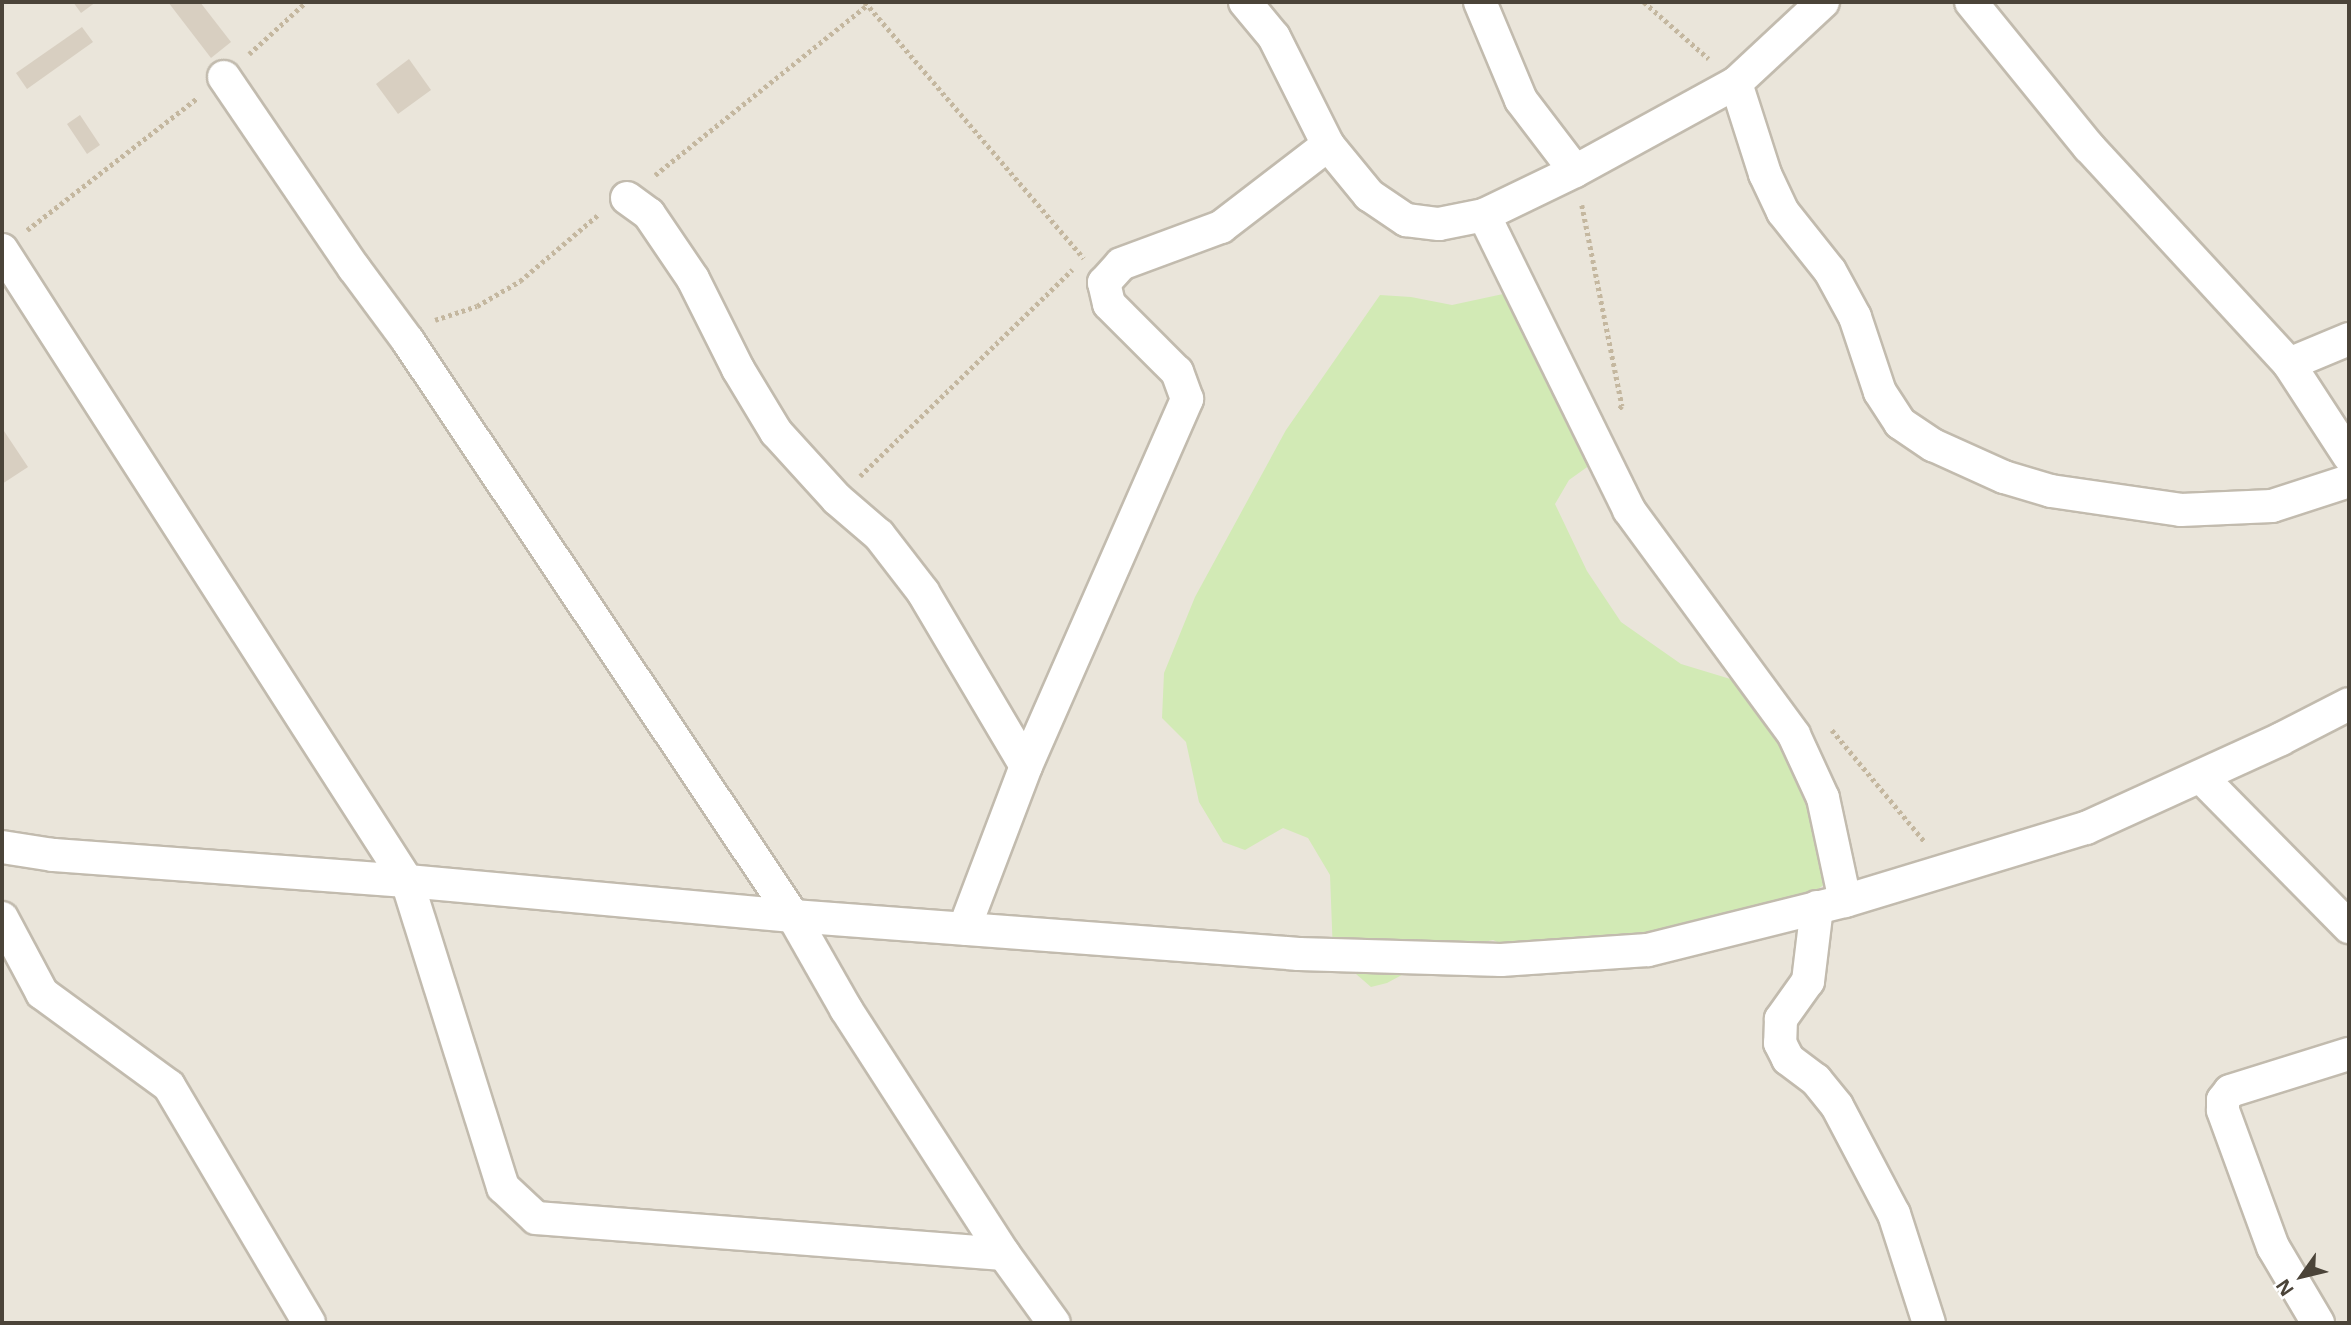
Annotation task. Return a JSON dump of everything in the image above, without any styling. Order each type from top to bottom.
[{"type":"street","points":[[1245,2],[1274,37],[1328,145],[1369,195],[1405,220],[1439,225],[1484,215],[1575,171],[1736,83],[1823,2]]},
{"type":"street","points":[[1480,2],[1521,100],[1575,171]]},
{"type":"street","points":[[1971,2],[2089,148],[2289,364],[2349,456]]},
{"type":"street","points":[[223,77],[354,268],[408,341],[793,916],[846,1009],[1004,1254],[1054,1323]]},
{"type":"street","points":[[1736,83],[1765,174],[1783,212],[1830,271],[1856,317],[1880,392],[1900,423],[1933,445],[2004,477],[2051,491],[2181,510],[2272,506],[2349,481]]},
{"type":"street","points":[[964,929],[1026,766],[1186,399],[1177,372],[1110,304],[1104,283],[1121,264],[1222,228],[1328,145]]},
{"type":"street","points":[[627,198],[649,214],[693,279],[738,369],[776,432],[837,499],[879,535],[923,592],[1026,766]]},
{"type":"street","points":[[1484,215],[1629,510],[1794,735],[1823,798],[1831,904],[1808,981],[1781,1019],[1780,1042],[1788,1059],[1816,1080],[1837,1106],[1894,1214],[1929,1323]]},
{"type":"street","points":[[2,250],[407,881],[503,1187],[536,1218],[1004,1254]]},
{"type":"street","points":[[2289,364],[2349,339]]},
{"type":"street","points":[[2,847],[53,855],[407,881],[964,929],[1299,954],[1501,960],[1648,950],[1831,904],[2087,828],[2201,777],[2349,704]]},
{"type":"street","points":[[2201,777],[2349,926]]},
{"type":"street","points":[[2,918],[42,993],[169,1086],[310,1323]]},
{"type":"street","points":[[2318,1323],[2273,1247],[2223,1110],[2223,1100],[2230,1091],[2349,1054]]},
{"type":"path","points":[[2,250],[223,77],[306,2]]},
{"type":"path","points":[[864,2],[1104,283]]},
{"type":"path","points":[[1644,2],[1736,83]]},
{"type":"path","points":[[1575,171],[1622,406],[1593,441]]},
{"type":"path","points":[[837,499],[1084,258]]},
{"type":"shaded area","points":[[2,2],[2349,2],[2349,1323],[2,1323]]},
{"type":"green space","points":[[1517,291],[1590,465],[1569,480],[1555,504],[1587,571],[1621,622],[1681,664],[1737,681],[1775,731],[1819,815],[1829,881],[1787,912],[1690,936],[1640,967],[1554,968],[1493,940],[1448,950],[1387,983],[1371,987],[1333,954],[1330,875],[1308,838],[1283,828],[1245,850],[1223,842],[1199,802],[1186,742],[1162,718],[1164,673],[1195,597],[1286,430],[1380,295],[1411,297],[1452,305]]},
{"type":"building","points":[[73,2],[96,2],[81,13]]},
{"type":"building","points":[[168,2],[200,2],[231,42],[211,58]]},
{"type":"building","points":[[82,27],[93,42],[27,89],[16,73]]},
{"type":"building","points":[[409,59],[431,90],[398,114],[376,84]]},
{"type":"building","points":[[80,115],[100,145],[87,154],[67,124]]},
{"type":"building","points":[[2,428],[28,467],[2,484]]}]
